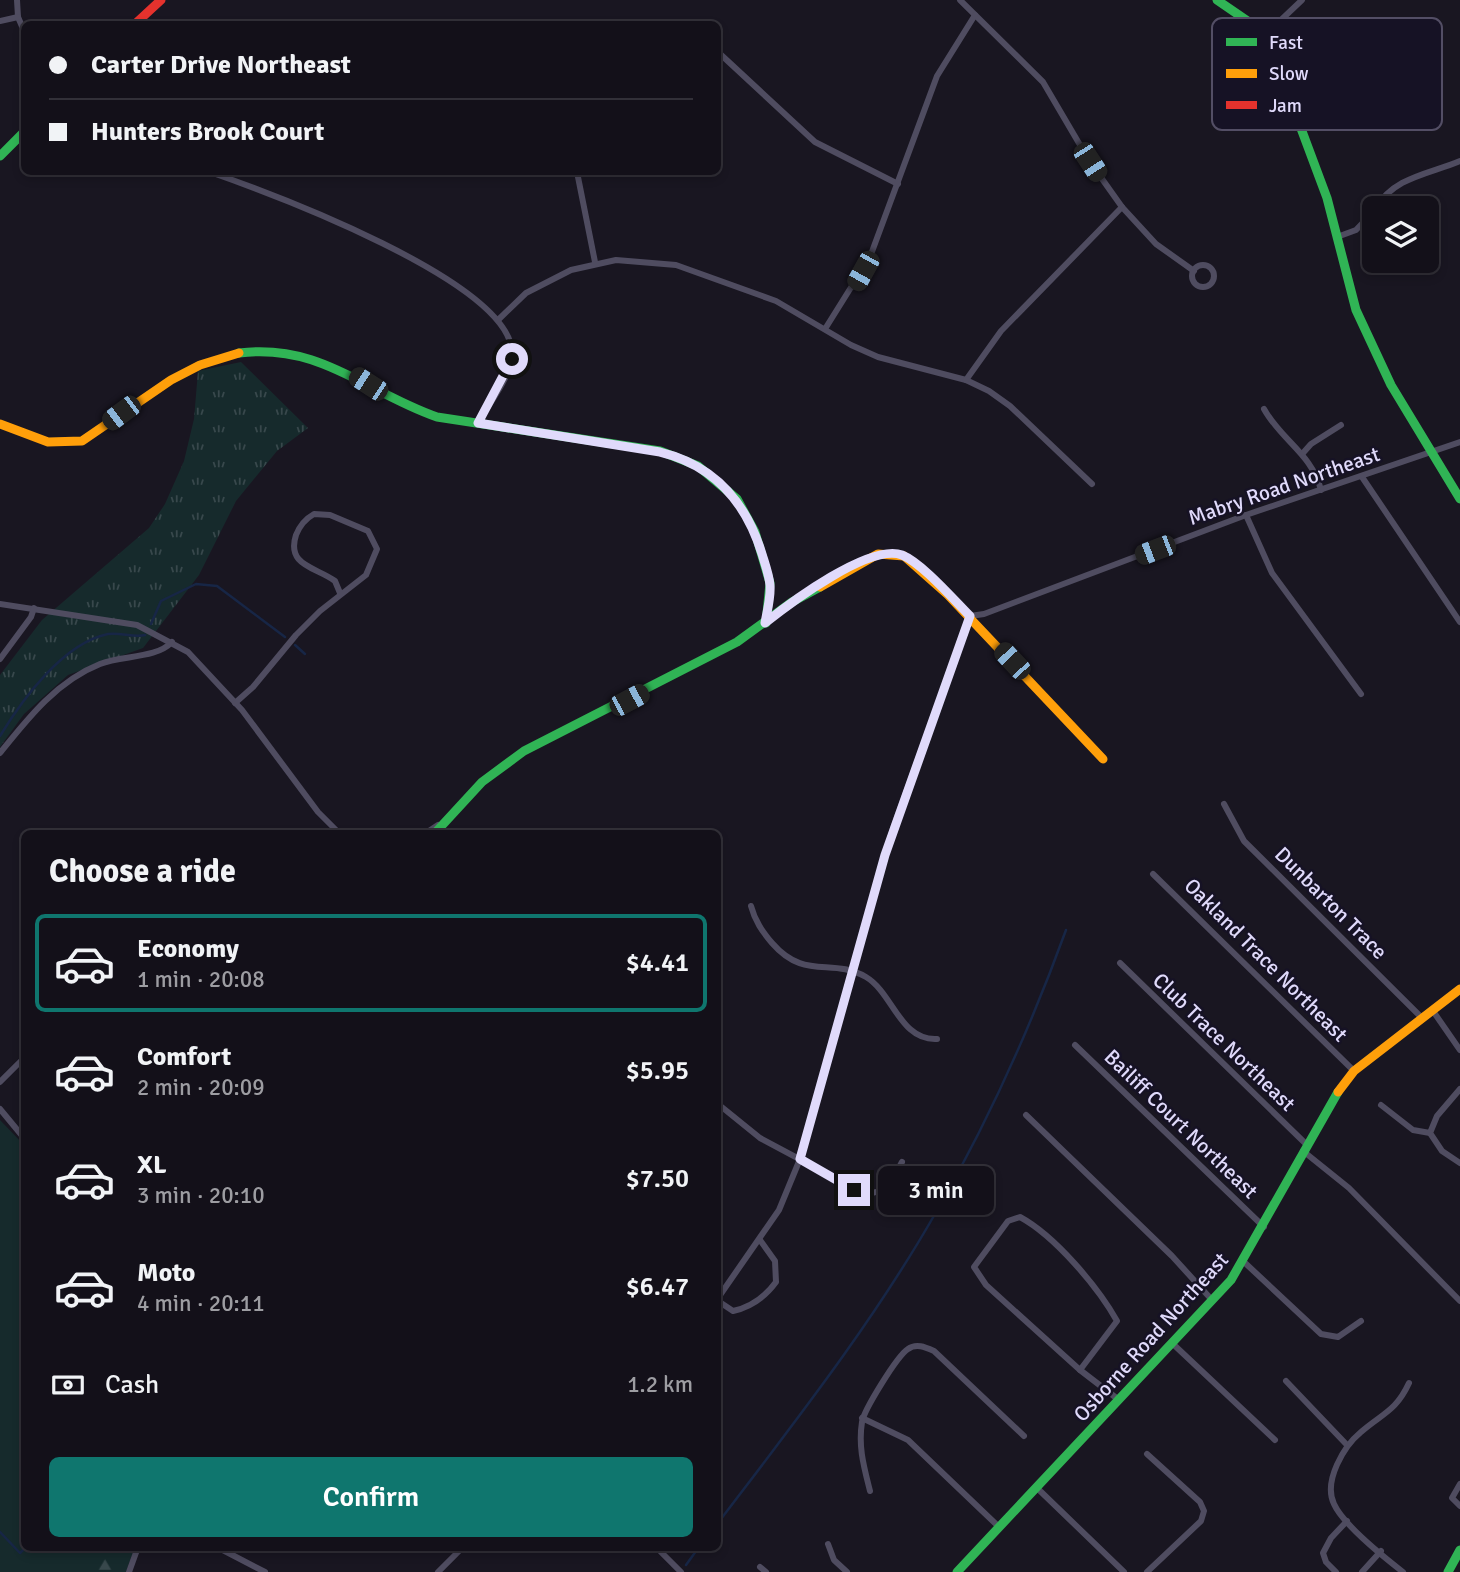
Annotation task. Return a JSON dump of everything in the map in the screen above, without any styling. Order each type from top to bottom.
[{"type":"street","points":[[17,0],[21,24]]},
{"type":"street","points":[[138,21],[161,0]]},
{"type":"street","points":[[960,0],[1043,82],[1090,162],[1122,206],[1156,244],[1194,271]]},
{"type":"street","points":[[1217,0],[1244,18]]},
{"type":"street","points":[[1283,18],[1302,0]]},
{"type":"street","points":[[825,329],[870,257],[937,76],[975,15]]},
{"type":"street","points":[[0,21],[18,17]]},
{"type":"street","points":[[721,55],[815,142],[898,184]]},
{"type":"street","points":[[1301,130],[1327,198],[1356,310],[1391,385],[1430,454],[1460,499]]},
{"type":"street","points":[[0,156],[21,135]]},
{"type":"street","points":[[1385,196],[1391,188],[1402,182],[1460,161]]},
{"type":"street","points":[[216,175],[339,224],[413,259],[464,290],[498,320],[510,341],[512,359],[478,423]]},
{"type":"street","points":[[578,175],[595,262]]},
{"type":"street","points":[[966,380],[1000,331],[1122,206]]},
{"type":"street","points":[[1337,237],[1356,230],[1362,224]]},
{"type":"street","points":[[498,320],[538,286],[595,262],[637,260],[676,265],[776,301],[878,357],[966,380],[1010,406],[1092,484]]},
{"type":"street","points":[[0,424],[34,440],[58,444],[82,441],[197,363],[222,355],[261,351],[336,366],[404,405],[437,417],[660,452],[686,460],[707,472],[737,499],[755,532],[770,583],[765,623]]},
{"type":"street","points":[[1264,409],[1278,430],[1312,465],[1321,490]]},
{"type":"street","points":[[1303,453],[1311,444],[1341,425]]},
{"type":"street","name":"Mabry Road Northeast","points":[[972,619],[1247,515],[1460,442]]},
{"type":"street","points":[[1362,477],[1460,622]]},
{"type":"street","points":[[235,703],[253,687],[296,635],[340,593],[360,581],[372,567],[376,541],[361,528],[330,515],[314,514],[298,529],[293,544],[295,554],[304,566],[335,581],[340,593]]},
{"type":"street","points":[[1247,515],[1272,573],[1361,694]]},
{"type":"street","points":[[438,829],[482,782],[524,751],[702,661],[765,623],[792,602],[860,562],[887,553],[904,556],[972,619],[1103,759]]},
{"type":"street","points":[[0,604],[129,623],[172,642],[201,663],[235,703],[332,830]]},
{"type":"street","points":[[0,659],[31,617],[34,608]]},
{"type":"street","points":[[721,1295],[779,1210],[800,1159],[893,828],[956,649],[972,619]]},
{"type":"street","points":[[0,753],[29,717],[74,678],[118,658],[159,651],[172,642]]},
{"type":"street","name":"Dunbarton Trace","points":[[1224,804],[1244,841],[1423,1019]]},
{"type":"street","points":[[329,825],[335,830]]},
{"type":"street","name":"Oakland Trace Northeast","points":[[1153,874],[1354,1071]]},
{"type":"street","points":[[751,906],[758,926],[788,959],[800,965],[852,971],[879,988],[914,1033],[928,1040],[937,1039]]},
{"type":"street","name":"Club Trace Northeast","points":[[1120,963],[1460,1301]]},
{"type":"street","name":"Osborne Road Northeast","points":[[957,1572],[1173,1344],[1244,1262],[1327,1107],[1354,1071],[1460,989]]},
{"type":"street","points":[[1433,1011],[1460,1050]]},
{"type":"street","name":"Bailiff Court Northeast","points":[[1074,1045],[1264,1227]]},
{"type":"street","points":[[0,1082],[21,1061]]},
{"type":"street","points":[[1430,1133],[1437,1116],[1460,1089]]},
{"type":"street","points":[[1381,1105],[1413,1130],[1430,1133],[1442,1151],[1460,1164]]},
{"type":"street","points":[[721,1106],[760,1138],[854,1190],[873,1195],[889,1184],[902,1162]]},
{"type":"street","points":[[0,1110],[21,1134]]},
{"type":"street","points":[[1026,1115],[1172,1256],[1212,1300]]},
{"type":"street","points":[[873,1195],[875,1204]]},
{"type":"street","points":[[1080,1370],[1117,1321],[1087,1278],[1033,1225],[1020,1217],[1008,1221],[977,1260],[974,1267],[977,1276],[1080,1370],[1119,1400]]},
{"type":"street","points":[[721,1301],[733,1311],[742,1309],[761,1298],[776,1282],[775,1261],[760,1241]]},
{"type":"street","points":[[1244,1262],[1321,1334],[1338,1336],[1361,1321]]},
{"type":"street","points":[[1173,1344],[1275,1440]]},
{"type":"street","points":[[870,1491],[860,1451],[862,1418],[907,1349],[924,1347],[934,1350],[1024,1436]]},
{"type":"street","points":[[1286,1381],[1347,1445]]},
{"type":"street","points":[[1403,1572],[1347,1521],[1334,1505],[1330,1494],[1347,1445],[1399,1403],[1409,1383]]},
{"type":"street","points":[[862,1418],[908,1440],[999,1527]]},
{"type":"street","points":[[1147,1454],[1205,1511],[1201,1521],[1147,1572]]},
{"type":"street","points":[[1460,1484],[1452,1498],[1460,1506]]},
{"type":"street","points":[[1036,1487],[1124,1572]]},
{"type":"street","points":[[1336,1572],[1326,1562],[1323,1553],[1331,1538],[1347,1521]]},
{"type":"street","points":[[828,1544],[834,1560],[847,1572]]},
{"type":"street","points":[[1448,1572],[1460,1550]]},
{"type":"street","points":[[128,1572],[136,1551]]},
{"type":"street","points":[[225,1551],[265,1572]]},
{"type":"street","points":[[438,1572],[459,1551]]},
{"type":"street","points":[[660,1551],[681,1572]]},
{"type":"street","points":[[1362,1572],[1381,1552]]},
{"type":"green space","points":[[241,362],[308,428],[277,451],[236,501],[199,575],[143,648],[68,675],[24,714],[0,747],[0,675],[42,620],[149,528],[165,504],[184,461],[194,419],[198,371]]},
{"type":"green space","points":[[0,1120],[21,1142],[21,1551],[134,1551],[126,1572],[0,1572]]},
{"type":"green space","points":[[71,1551],[131,1551],[123,1572],[84,1572]]},
{"type":"waterway","points":[[151,624],[161,601],[196,584],[217,586],[285,637]]},
{"type":"waterway","points":[[0,736],[32,690],[75,649],[91,639],[108,634],[145,635]]},
{"type":"waterway","points":[[295,645],[305,654]]},
{"type":"waterway","points":[[721,1519],[859,1334],[911,1255],[972,1146],[1006,1075],[1066,930]]},
{"type":"waterway","points":[[0,1532],[20,1553],[22,1551]]},
{"type":"waterway","points":[[686,1565],[696,1551]]},
{"type":"traffic: fast","points":[[1217,0],[1243,18]]},
{"type":"traffic: fast","points":[[1302,130],[1327,198],[1356,310],[1391,385],[1460,499]]},
{"type":"traffic: fast","points":[[0,156],[21,135]]},
{"type":"traffic: fast","points":[[239,353],[268,352],[319,362],[437,417],[660,451],[698,466],[737,499],[755,532],[770,583],[766,623]]},
{"type":"traffic: fast","points":[[438,830],[482,782],[524,751],[737,642],[792,602],[820,587]]},
{"type":"traffic: fast","points":[[957,1572],[1231,1280],[1338,1092]]},
{"type":"traffic: fast","points":[[1448,1572],[1460,1550]]},
{"type":"traffic: slow","points":[[0,424],[48,442],[82,441],[171,380],[200,365],[239,353]]},
{"type":"traffic: slow","points":[[820,587],[878,554],[904,556],[948,595],[1103,759]]},
{"type":"traffic: slow","points":[[1338,1092],[1354,1071],[1460,989]]},
{"type":"traffic: jam","points":[[138,21],[161,0]]},
{"type":"route","points":[[512,359],[478,423],[660,452],[686,460],[707,472],[737,499],[755,532],[770,583],[765,623],[792,602],[860,562],[877,554],[887,553],[904,556],[970,616],[956,649],[885,855],[800,1159],[812,1163],[854,1190]]}]
